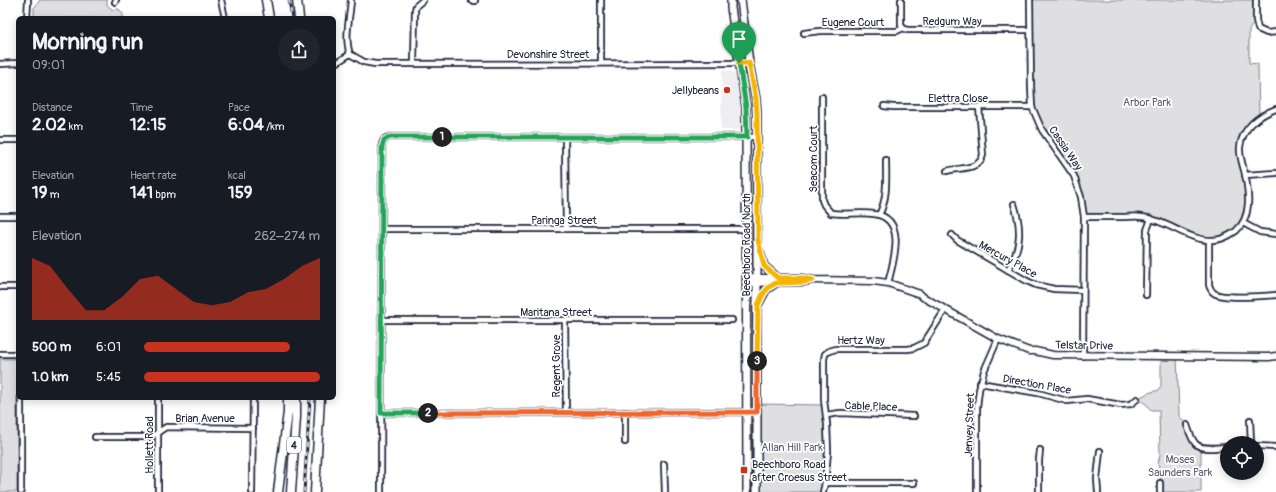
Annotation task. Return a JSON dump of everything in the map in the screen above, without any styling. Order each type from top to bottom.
[{"type":"highway","points":[[266,0],[269,16]]},
{"type":"highway","points":[[297,0],[299,16]]},
{"type":"highway","points":[[278,492],[288,412],[288,400]]},
{"type":"highway","name":"4","points":[[291,492],[296,400]]},
{"type":"highway","points":[[320,400],[321,492]]},
{"type":"highway","points":[[315,492],[320,413]]},
{"type":"main road","name":"Beechboro Road North","points":[[731,0],[746,107],[747,137],[747,492]]},
{"type":"main road","name":"Beechboro Road North","points":[[741,0],[749,63],[756,99],[758,240],[757,492]]},
{"type":"main road","points":[[758,240],[764,266],[777,280],[766,290],[758,305]]},
{"type":"street","points":[[27,16],[28,0]]},
{"type":"street","points":[[221,0],[225,16]]},
{"type":"street","points":[[338,62],[350,54],[348,40],[351,0]]},
{"type":"street","points":[[414,64],[415,10],[416,6],[423,0]]},
{"type":"street","points":[[601,0],[601,63]]},
{"type":"street","points":[[901,0],[901,20],[903,28]]},
{"type":"street","name":"Cassia Way","points":[[1030,0],[1029,30],[1032,107],[1042,130],[1074,176],[1082,197],[1084,216],[1083,356]]},
{"type":"street","points":[[1256,0],[1256,20],[1258,29],[1267,33],[1276,32]]},
{"type":"street","name":"Redgum Way","points":[[903,28],[912,30],[1029,30]]},
{"type":"street","name":"Eugene Court","points":[[804,33],[820,31],[897,31],[903,28]]},
{"type":"street","name":"Devonshire Street","points":[[350,54],[369,64],[749,63]]},
{"type":"street","points":[[0,64],[16,64]]},
{"type":"street","name":"Seacom Court","points":[[822,97],[822,200],[824,205],[831,213],[878,215]]},
{"type":"street","name":"Elettra Close","points":[[884,106],[1032,107]]},
{"type":"street","points":[[947,171],[976,166],[982,159],[983,155],[979,107]]},
{"type":"street","points":[[1084,216],[1142,216],[1202,240],[1208,241],[1226,237],[1238,229],[1243,223],[1248,211],[1249,200],[1240,148],[1244,136],[1254,122],[1265,114],[1276,109]]},
{"type":"street","points":[[381,492],[382,143],[385,139],[390,137],[757,137]]},
{"type":"street","points":[[565,137],[566,229]]},
{"type":"street","points":[[0,140],[16,140]]},
{"type":"street","points":[[886,160],[885,194],[882,208],[878,215],[889,221],[897,239],[888,283]]},
{"type":"street","points":[[1245,174],[1276,173]]},
{"type":"street","points":[[1008,270],[1014,259],[1018,244],[1019,224],[1014,204]]},
{"type":"street","points":[[0,216],[16,216]]},
{"type":"street","points":[[1146,295],[1146,230],[1151,219]]},
{"type":"street","points":[[1243,223],[1260,232],[1276,234]]},
{"type":"street","name":"Paringa Street","points":[[382,228],[747,229]]},
{"type":"street","name":"Mercury Place","points":[[952,235],[957,240],[1027,282],[1045,288],[1083,290]]},
{"type":"street","points":[[1208,241],[1209,285],[1214,294],[1219,296],[1276,295]]},
{"type":"street","name":"Telstar Drive","points":[[747,280],[803,278],[813,280],[867,280],[888,283],[920,294],[945,310],[998,339],[1029,351],[1053,355],[1276,356]]},
{"type":"street","points":[[0,287],[16,287]]},
{"type":"street","name":"Hertz Way","points":[[823,492],[828,452],[827,415],[824,400],[824,359],[826,354],[829,351],[836,349],[914,348],[924,343],[945,310]]},
{"type":"street","name":"Maritana Street","points":[[382,320],[732,320]]},
{"type":"street","name":"Regent Grove","points":[[565,320],[566,412]]},
{"type":"street","name":"Jenvey Street","points":[[977,492],[977,407],[980,383],[998,339]]},
{"type":"street","points":[[0,354],[16,354]]},
{"type":"street","name":"Direction Place","points":[[980,383],[1038,393],[1068,401],[1087,399],[1121,405],[1132,404],[1137,399]]},
{"type":"street","points":[[21,400],[21,492]]},
{"type":"street","name":"Hollett Road","points":[[158,400],[158,492]]},
{"type":"street","points":[[252,492],[253,400]]},
{"type":"street","points":[[625,412],[625,442]]},
{"type":"street","points":[[381,413],[757,412]]},
{"type":"street","name":"Cable Place","points":[[827,415],[914,416]]},
{"type":"street","points":[[1250,420],[1251,436]]},
{"type":"street","points":[[1187,425],[1194,443],[1205,447],[1220,447]]},
{"type":"street","name":"Brian Avenue","points":[[95,437],[151,437],[166,427],[253,428]]},
{"type":"street","points":[[1264,447],[1276,448]]},
{"type":"street","points":[[1039,492],[1040,450]]},
{"type":"street","points":[[1098,492],[1097,479],[1100,451]]},
{"type":"street","points":[[664,464],[664,492]]},
{"type":"street","points":[[825,483],[914,483]]},
{"type":"street","points":[[1160,484],[1160,492]]},
{"type":"shaded area","points":[[722,70],[731,71],[736,74],[742,109],[741,130],[721,130]]},
{"type":"green space","points":[[40,0],[107,0],[107,5],[113,10],[119,9],[123,16],[34,16],[34,8]]},
{"type":"green space","name":"Arbor Park","points":[[1030,0],[1256,0],[1256,20],[1249,30],[1249,63],[1258,64],[1259,118],[1250,126],[1240,148],[1249,200],[1246,218],[1232,234],[1208,241],[1151,219],[1084,217],[1077,183],[1034,114]]},
{"type":"green space","name":"Moses Saunders Park","points":[[1161,356],[1177,356],[1179,416],[1187,425],[1194,443],[1201,447],[1201,492],[1160,492],[1161,474],[1158,464],[1160,454],[1159,410],[1151,410],[1145,403],[1137,399],[1148,393],[1159,390],[1161,386]]},
{"type":"green space","points":[[0,359],[16,359],[17,492],[0,492]]},
{"type":"green space","name":"Allan Hill Park","points":[[757,404],[825,405],[828,433],[823,492],[757,492]]},
{"type":"railway","points":[[289,0],[292,16]]},
{"type":"railway","points":[[304,492],[310,400]]},
{"type":"place","name":"Jellybeans","points":[[727,90]]},
{"type":"place","name":"Beechboro Road after Croesus Street","points":[[744,470]]},
{"type":"route","points":[[739,63],[749,63],[756,99],[758,240],[764,266],[778,278],[803,278],[813,280],[804,282],[776,283],[766,290],[758,305],[757,412],[381,413],[382,143],[385,139],[388,137],[747,137],[746,107],[739,63]]}]
